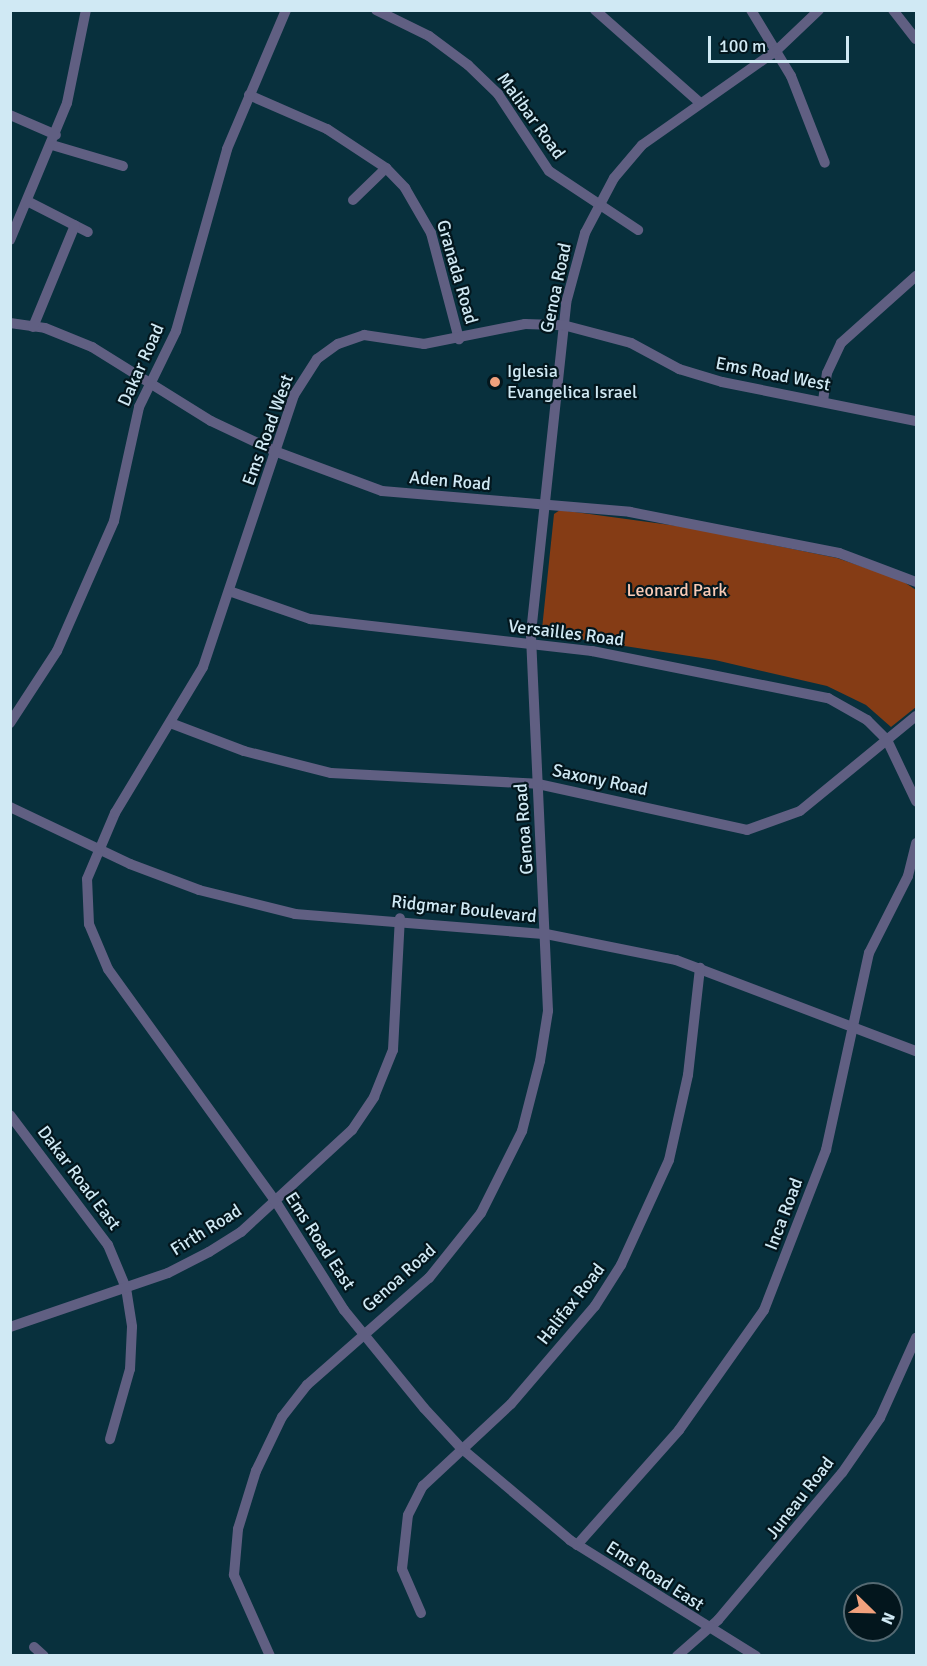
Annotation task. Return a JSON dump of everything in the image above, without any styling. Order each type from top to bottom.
[{"type":"street","points":[[10,240],[29,202],[54,140],[77,70],[86,10]]},
{"type":"street","name":"Dakar Road","points":[[10,723],[57,651],[100,556],[116,513],[130,434],[176,331],[227,149],[286,10]]},
{"type":"street","name":"Malibar Road","points":[[376,10],[429,36],[468,65],[498,94],[540,161],[598,205],[638,230]]},
{"type":"street","points":[[595,10],[699,102]]},
{"type":"street","points":[[751,10],[777,50],[805,105],[825,163]]},
{"type":"street","name":"Genoa Road","points":[[267,1651],[234,1575],[245,1503],[282,1418],[363,1332],[429,1278],[456,1246],[505,1168],[522,1131],[544,1042],[546,934],[531,645],[563,325],[576,261],[598,205],[642,145],[699,102],[777,50],[819,10]]},
{"type":"street","points":[[893,10],[916,39]]},
{"type":"street","name":"Granada Road","points":[[249,95],[327,129],[386,168],[431,233],[459,339]]},
{"type":"street","points":[[11,115],[54,140],[123,166]]},
{"type":"street","points":[[353,200],[386,168]]},
{"type":"street","points":[[29,202],[88,232]]},
{"type":"street","points":[[33,327],[75,225]]},
{"type":"street","points":[[823,401],[827,373],[841,343],[916,276]]},
{"type":"street","name":"Aden Road","points":[[10,323],[33,327],[92,347],[152,382],[211,421],[277,453],[382,490],[630,512],[805,546],[916,582]]},
{"type":"street","name":"Ems Road West","points":[[98,849],[173,724],[203,667],[303,378],[338,344],[364,335],[424,344],[459,339],[525,324],[563,325],[631,343],[700,376],[916,421]]},
{"type":"street","name":"Versailles Road","points":[[229,591],[310,619],[684,666],[828,698],[867,720],[887,740]]},
{"type":"street","name":"Saxony Road","points":[[173,724],[244,751],[331,773],[538,784],[747,830],[786,820],[916,716]]},
{"type":"street","points":[[887,740],[916,801]]},
{"type":"street","name":"Ridgmar Boulevard","points":[[10,807],[170,881],[266,908],[400,918],[546,934],[700,968],[916,1051]]},
{"type":"street","name":"Inca Road","points":[[577,1545],[680,1430],[764,1310],[826,1150],[869,953],[908,876],[916,843]]},
{"type":"street","name":"Ems Road East","points":[[98,849],[87,879],[87,906],[108,969],[276,1202],[363,1332],[461,1448],[577,1545],[707,1630],[756,1656]]},
{"type":"street","name":"Firth Road","points":[[10,1328],[126,1288],[209,1252],[276,1202],[352,1130],[374,1097],[398,1025],[400,918]]},
{"type":"street","name":"Halifax Road","points":[[421,1612],[402,1569],[403,1532],[423,1486],[461,1448],[511,1404],[595,1306],[635,1237],[678,1123],[700,968]]},
{"type":"street","name":"Dakar Road East","points":[[10,1115],[108,1245],[126,1288],[132,1327],[130,1369],[110,1439]]},
{"type":"street","name":"Juneau Road","points":[[678,1656],[707,1630],[842,1473],[880,1418],[916,1338]]},
{"type":"street","points":[[34,1647],[44,1656]]},
{"type":"green space","name":"Leonard Park","points":[[560,510],[685,527],[837,558],[901,580],[916,590],[916,707],[891,727],[866,705],[827,686],[715,660],[547,634],[542,629],[554,514]]},
{"type":"place","name":"Iglesia Evangelica Israel","points":[[495,382]]}]
